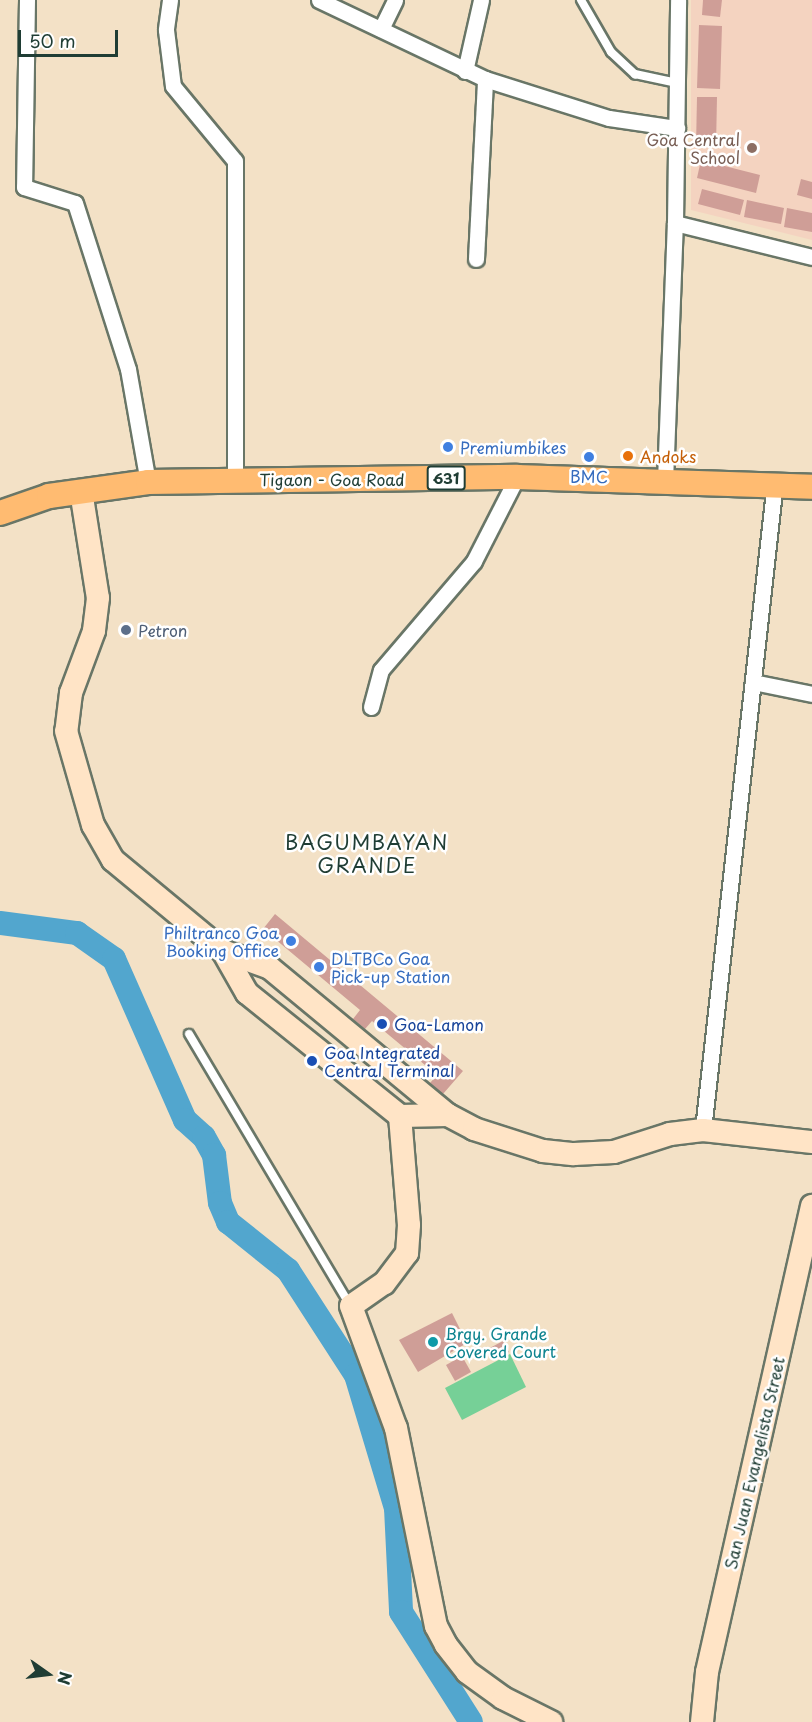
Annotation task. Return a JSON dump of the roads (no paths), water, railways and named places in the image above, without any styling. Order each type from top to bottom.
[{"type":"main road","name":"Tigaon - Goa Road","points":[[0,513],[49,496],[148,482],[517,477],[775,482],[812,487]]},
{"type":"street","points":[[27,0],[24,187],[75,202],[128,369],[148,482]]},
{"type":"street","points":[[170,0],[166,30],[173,86],[235,161],[235,480]]},
{"type":"street","points":[[319,0],[485,79],[609,118],[677,128]]},
{"type":"street","points":[[381,29],[395,0]]},
{"type":"street","points":[[465,71],[482,0]]},
{"type":"street","points":[[665,481],[675,223],[678,0]]},
{"type":"street","points":[[476,259],[485,79]]},
{"type":"street","points":[[675,223],[812,257]]},
{"type":"street","points":[[371,707],[381,670],[474,561],[517,477]]},
{"type":"street","points":[[703,1130],[775,482]]},
{"type":"street","points":[[81,491],[98,598],[94,631],[71,693],[66,723],[99,841],[113,860],[223,951],[270,968],[448,1114],[508,1142],[574,1154],[614,1152],[670,1134],[703,1130],[812,1142]]},
{"type":"street","points":[[753,682],[812,694]]},
{"type":"street","points":[[223,951],[247,993],[400,1116],[448,1114]]},
{"type":"street","points":[[400,1116],[409,1226],[407,1252],[389,1278],[351,1306],[396,1428],[430,1606],[441,1636],[467,1671],[503,1698],[551,1722]]},
{"type":"street","name":"San Juan Evangelista Street","points":[[702,1722],[707,1672],[812,1206]]},
{"type":"lane","points":[[581,0],[611,52],[635,74],[677,83]]},
{"type":"lane","points":[[189,1034],[351,1306]]},
{"type":"waterway","points":[[0,923],[77,933],[114,959],[185,1120],[204,1137],[214,1155],[220,1203],[228,1222],[288,1270],[356,1375],[396,1508],[401,1612],[471,1722]]},
{"type":"place","name":"Goa Central School","points":[[752,148]]},
{"type":"place","name":"Premiumbikes","points":[[448,447]]},
{"type":"place","name":"Andoks","points":[[628,456]]},
{"type":"place","name":"BMC","points":[[589,457]]},
{"type":"place","name":"Petron","points":[[126,630]]},
{"type":"place","name":"Philtranco Goa Booking Office","points":[[291,941]]},
{"type":"place","name":"DLTBCo Goa Pick-up Station","points":[[319,967]]},
{"type":"place","name":"Goa-Lamon","points":[[382,1024]]},
{"type":"place","name":"Goa Integrated Central Terminal","points":[[312,1061]]},
{"type":"place","name":"Brgy. Grande Covered Court","points":[[433,1342]]},
{"type":"district","name":"BAGUMBAYAN GRANDE","points":[[367,854]]}]
